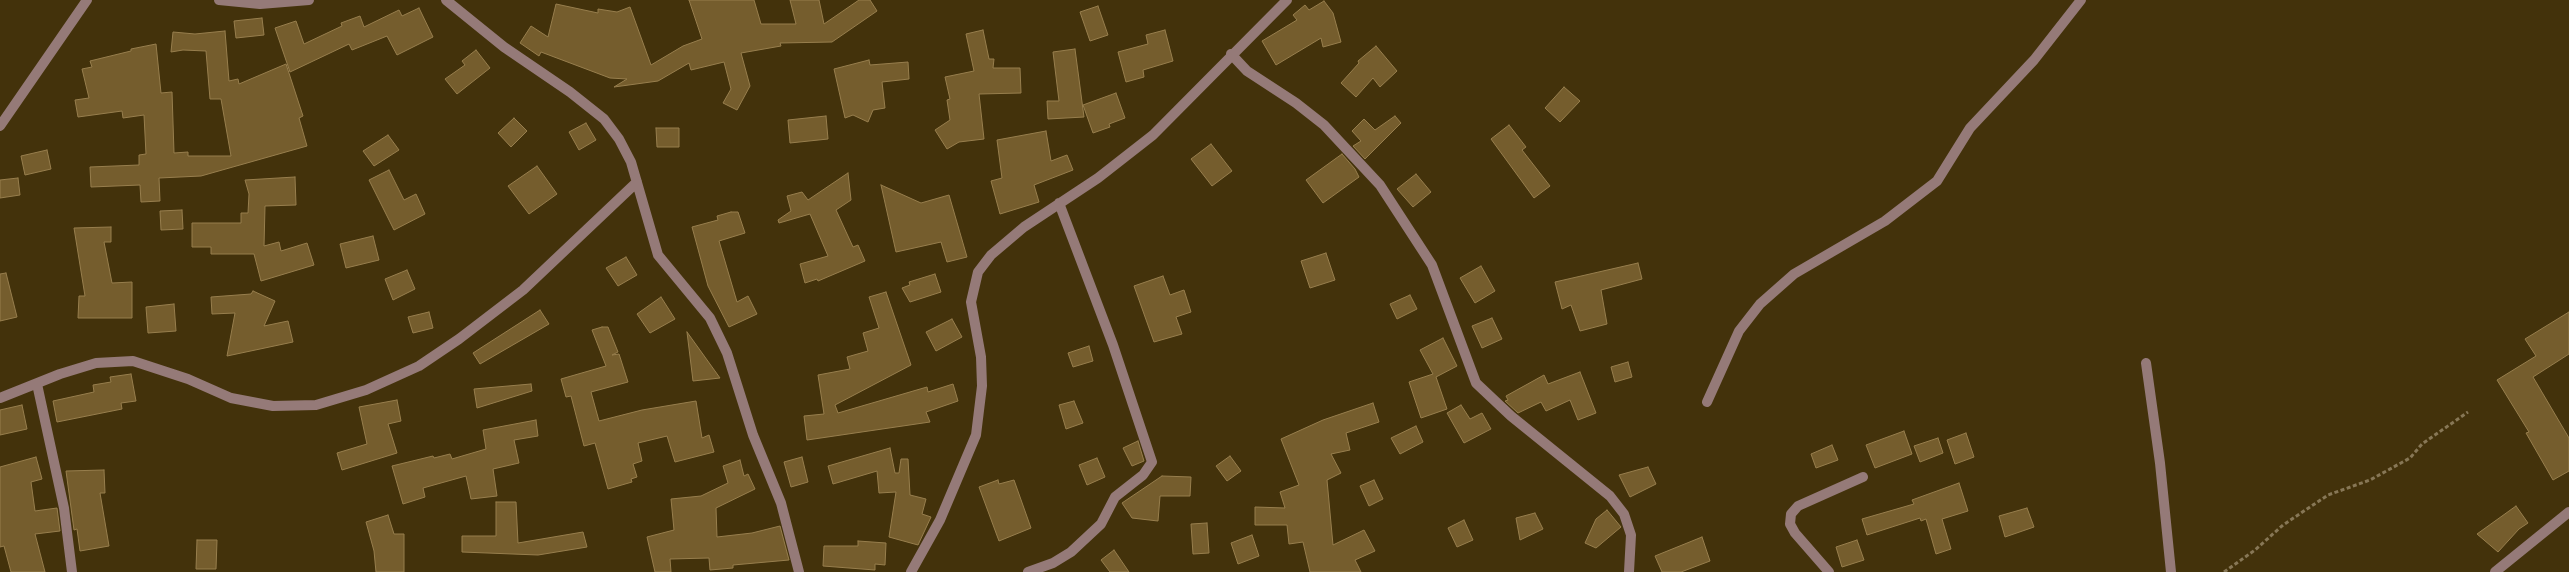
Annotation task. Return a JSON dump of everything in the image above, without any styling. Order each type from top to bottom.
[{"type":"street","points":[[0,126],[87,0]]},
{"type":"street","points":[[219,0],[260,4],[309,0]]},
{"type":"street","points":[[446,0],[504,47],[570,92],[604,119],[619,139],[631,162],[658,255],[710,318],[727,353],[753,435],[781,504],[799,572]]},
{"type":"street","points":[[911,572],[940,520],[976,435],[982,386],[981,357],[971,302],[978,272],[1005,242],[1059,202],[1098,178],[1153,135],[1231,54],[1287,0]]},
{"type":"street","points":[[1707,402],[1739,331],[1760,304],[1794,274],[1886,221],[1937,181],[1970,128],[2034,60],[2081,0]]},
{"type":"street","points":[[1231,54],[1247,71],[1296,103],[1324,125],[1380,185],[1432,266],[1476,383],[1511,416],[1610,496],[1624,514],[1631,536],[1629,572]]},
{"type":"street","points":[[0,398],[60,374],[96,363],[133,361],[188,379],[231,398],[273,406],[316,405],[366,390],[418,366],[458,340],[523,290],[637,182]]},
{"type":"street","points":[[1028,572],[1053,563],[1071,552],[1101,524],[1115,498],[1143,474],[1152,462],[1113,345],[1059,202]]},
{"type":"street","points":[[2146,363],[2160,464],[2171,572]]},
{"type":"street","points":[[37,384],[64,508],[72,572]]},
{"type":"street","points":[[1829,572],[1795,533],[1790,524],[1791,514],[1798,506],[1863,476]]},
{"type":"street","points":[[2495,572],[2569,512]]},
{"type":"path","points":[[2224,572],[2255,550],[2283,525],[2328,495],[2370,480],[2410,458],[2422,444],[2468,412]]},
{"type":"building","points":[[689,0],[754,0],[761,24],[796,24],[790,0],[819,0],[824,24],[859,0],[870,0],[877,11],[832,42],[780,43],[781,46],[741,53],[750,86],[737,110],[723,103],[731,89],[724,62],[691,70],[689,63],[658,81],[614,87],[627,79],[610,78],[541,52],[539,56],[520,43],[531,26],[548,37],[556,4],[598,13],[598,9],[617,12],[630,7],[651,65],[683,46],[702,39]]},
{"type":"building","points":[[1324,1],[1333,13],[1341,42],[1323,47],[1321,38],[1276,65],[1262,41],[1297,20],[1293,15],[1305,5],[1309,10]]},
{"type":"building","points":[[1098,6],[1108,35],[1090,41],[1080,12]]},
{"type":"building","points":[[419,8],[433,37],[397,55],[387,36],[352,50],[349,44],[290,72],[275,28],[296,21],[304,44],[342,26],[341,23],[360,16],[364,27],[399,10],[402,16]]},
{"type":"building","points":[[262,18],[264,35],[236,38],[234,21]]},
{"type":"building","points":[[983,30],[989,59],[994,59],[993,68],[1020,68],[1021,93],[979,94],[984,139],[959,142],[947,149],[935,130],[950,120],[947,100],[950,99],[945,77],[974,71],[966,34]]},
{"type":"building","points":[[1165,30],[1173,61],[1143,70],[1144,77],[1126,82],[1118,52],[1148,44],[1146,35]]},
{"type":"building","points":[[225,31],[229,81],[238,79],[239,84],[286,64],[303,116],[299,118],[307,146],[201,176],[159,178],[160,201],[141,202],[140,185],[91,187],[90,167],[139,165],[139,155],[146,154],[144,115],[123,118],[122,111],[78,117],[75,100],[89,98],[82,69],[92,67],[90,61],[131,51],[131,49],[156,44],[161,93],[172,92],[174,153],[188,152],[188,156],[231,156],[221,99],[210,99],[206,51],[183,50],[171,52],[173,32],[195,34]]},
{"type":"building","points":[[1376,46],[1397,71],[1380,87],[1373,78],[1356,97],[1341,83],[1359,63],[1358,61]]},
{"type":"building","points":[[1075,49],[1084,117],[1048,119],[1047,101],[1059,101],[1053,52]]},
{"type":"building","points":[[476,50],[490,68],[457,94],[445,79],[465,65],[462,61]]},
{"type":"building","points":[[869,60],[870,65],[908,62],[909,79],[882,82],[885,108],[873,110],[868,122],[853,115],[845,118],[834,69]]},
{"type":"building","points":[[1564,87],[1580,101],[1560,122],[1545,108]]},
{"type":"building","points":[[1116,93],[1125,118],[1109,124],[1110,127],[1093,133],[1083,105]]},
{"type":"building","points":[[826,116],[828,139],[790,143],[788,120]]},
{"type":"building","points":[[1395,116],[1401,123],[1365,159],[1353,146],[1361,141],[1352,131],[1364,119],[1375,130]]},
{"type":"building","points":[[514,118],[527,131],[511,147],[498,133]]},
{"type":"building","points":[[586,123],[596,140],[579,150],[569,132]]},
{"type":"building","points":[[1509,125],[1526,147],[1522,150],[1550,186],[1534,198],[1491,139]]},
{"type":"building","points":[[656,128],[679,128],[679,147],[657,147]]},
{"type":"building","points":[[1046,131],[1051,161],[1067,155],[1073,170],[1034,185],[1039,202],[1000,214],[991,181],[1002,178],[997,140]]},
{"type":"building","points":[[388,135],[399,150],[374,166],[363,151]]},
{"type":"building","points":[[1211,144],[1232,171],[1212,186],[1191,159]]},
{"type":"building","points":[[47,150],[51,169],[25,175],[21,156]]},
{"type":"building","points":[[1342,154],[1355,169],[1359,177],[1323,203],[1306,180]]},
{"type":"building","points":[[537,166],[557,194],[529,214],[508,186]]},
{"type":"building","points":[[389,170],[404,200],[416,194],[425,214],[394,230],[369,180]]},
{"type":"building","points":[[848,173],[851,200],[836,210],[853,247],[858,245],[865,261],[818,281],[817,279],[805,283],[800,264],[828,256],[810,214],[779,223],[778,220],[791,211],[787,196],[802,192],[808,200]]},
{"type":"building","points":[[1416,174],[1431,192],[1413,207],[1397,189]]},
{"type":"building","points":[[295,177],[296,205],[265,206],[264,246],[279,242],[281,251],[307,243],[314,265],[261,281],[254,254],[211,254],[211,247],[192,247],[192,223],[241,223],[241,213],[248,213],[249,194],[245,180]]},
{"type":"building","points":[[18,178],[20,195],[0,198],[0,180]]},
{"type":"building","points":[[881,185],[921,203],[949,195],[967,257],[947,262],[941,242],[896,252]]},
{"type":"building","points":[[182,210],[183,229],[161,230],[160,211]]},
{"type":"building","points":[[738,212],[745,233],[719,241],[737,302],[748,296],[757,314],[729,327],[708,286],[692,227],[718,220],[717,216]]},
{"type":"building","points":[[111,227],[111,242],[104,242],[112,283],[132,282],[132,318],[78,318],[79,296],[85,296],[74,228]]},
{"type":"building","points":[[373,236],[379,260],[346,268],[340,244]]},
{"type":"building","points":[[1326,253],[1335,280],[1310,288],[1301,261]]},
{"type":"building","points":[[626,257],[637,275],[618,286],[606,268]]},
{"type":"building","points":[[1638,263],[1642,279],[1601,290],[1607,324],[1580,331],[1571,305],[1562,309],[1555,282]]},
{"type":"building","points":[[1481,266],[1495,291],[1475,303],[1460,278]]},
{"type":"building","points":[[407,270],[415,289],[393,300],[385,279]]},
{"type":"building","points":[[6,273],[17,317],[0,321],[0,274]]},
{"type":"building","points":[[935,274],[941,292],[910,302],[902,288],[910,285],[909,282]]},
{"type":"building","points":[[1163,276],[1170,295],[1184,290],[1191,312],[1176,317],[1182,334],[1154,342],[1134,286]]},
{"type":"building","points":[[253,291],[275,301],[264,326],[288,321],[293,342],[227,356],[235,313],[212,314],[211,297],[251,294]]},
{"type":"building","points":[[886,292],[911,365],[835,405],[838,413],[927,387],[928,392],[953,384],[958,401],[926,412],[930,422],[807,440],[804,416],[824,414],[818,375],[850,369],[847,357],[868,351],[863,333],[879,328],[869,297]]},
{"type":"building","points":[[1410,295],[1417,309],[1397,319],[1390,304]]},
{"type":"building","points":[[661,297],[675,319],[650,333],[637,314]]},
{"type":"building","points":[[174,304],[176,331],[148,333],[146,307]]},
{"type":"building","points":[[540,310],[549,324],[480,364],[473,353]]},
{"type":"building","points":[[429,312],[433,328],[413,333],[408,317]]},
{"type":"building","points":[[2569,312],[2569,354],[2533,377],[2569,438],[2569,471],[2553,480],[2526,433],[2529,432],[2497,380],[2536,356],[2525,339]]},
{"type":"building","points":[[1492,318],[1502,339],[1482,348],[1472,326]]},
{"type":"building","points":[[952,319],[962,337],[936,351],[926,332]]},
{"type":"building","points":[[608,327],[618,352],[612,355],[619,354],[628,382],[591,392],[599,421],[642,410],[696,401],[702,438],[709,435],[714,452],[675,462],[667,436],[638,443],[642,461],[633,464],[637,477],[631,479],[632,482],[608,489],[595,443],[584,446],[571,396],[566,397],[561,379],[606,366],[592,330]]},
{"type":"building","points":[[687,332],[720,378],[693,381]]},
{"type":"building","points":[[1443,338],[1457,366],[1436,377],[1447,409],[1421,418],[1409,382],[1433,374],[1420,350]]},
{"type":"building","points":[[1089,346],[1093,361],[1073,367],[1068,353]]},
{"type":"building","points":[[1628,362],[1632,377],[1615,382],[1611,367]]},
{"type":"building","points":[[1580,372],[1596,413],[1578,420],[1570,400],[1546,411],[1541,402],[1518,413],[1505,401],[1508,400],[1506,396],[1544,375],[1548,384]]},
{"type":"building","points":[[131,374],[136,401],[121,403],[122,409],[57,422],[53,401],[94,392],[93,385],[111,382],[110,377]]},
{"type":"building","points":[[531,384],[532,391],[477,408],[474,389]]},
{"type":"building","points":[[397,400],[401,421],[388,424],[397,453],[342,470],[337,453],[367,444],[359,407]]},
{"type":"building","points":[[1074,401],[1083,423],[1066,429],[1059,405]]},
{"type":"building","points":[[1373,403],[1379,422],[1346,433],[1350,450],[1331,454],[1341,473],[1327,480],[1333,545],[1364,530],[1375,551],[1355,560],[1361,572],[1310,572],[1303,542],[1289,544],[1287,525],[1255,525],[1255,507],[1285,508],[1280,492],[1299,485],[1281,439],[1323,420]]},
{"type":"building","points":[[22,405],[27,429],[0,435],[0,410]]},
{"type":"building","points":[[1461,405],[1470,419],[1482,413],[1491,429],[1464,443],[1447,413]]},
{"type":"building","points":[[536,420],[538,436],[514,440],[519,463],[493,469],[497,496],[471,499],[466,476],[423,488],[425,497],[403,504],[392,466],[450,454],[452,459],[486,449],[483,430]]},
{"type":"building","points":[[1416,426],[1423,442],[1400,454],[1391,438]]},
{"type":"building","points":[[1904,431],[1912,454],[1875,468],[1866,445]]},
{"type":"building","points":[[1966,433],[1974,457],[1955,464],[1947,440]]},
{"type":"building","points":[[1938,438],[1943,453],[1920,462],[1914,446]]},
{"type":"building","points":[[1138,441],[1144,461],[1132,466],[1123,448]]},
{"type":"building","points":[[1832,445],[1838,460],[1816,468],[1811,454]]},
{"type":"building","points":[[890,448],[895,473],[899,473],[901,459],[908,459],[910,495],[926,499],[922,514],[931,517],[918,545],[889,537],[896,492],[879,493],[877,471],[833,484],[828,466]]},
{"type":"building","points":[[1230,456],[1241,471],[1227,481],[1216,466]]},
{"type":"building","points":[[36,457],[42,479],[31,482],[35,511],[57,508],[60,531],[35,534],[45,572],[11,572],[4,546],[0,547],[0,467]]},
{"type":"building","points":[[802,457],[808,482],[791,487],[784,462]]},
{"type":"building","points":[[1097,458],[1105,477],[1087,485],[1079,465]]},
{"type":"building","points":[[740,460],[744,476],[748,474],[755,489],[716,508],[717,537],[752,533],[780,526],[789,560],[733,565],[733,568],[710,570],[709,558],[670,559],[671,572],[655,572],[647,537],[674,530],[671,499],[701,496],[728,483],[723,466]]},
{"type":"building","points":[[1648,467],[1656,484],[1630,497],[1619,475]]},
{"type":"building","points":[[104,470],[105,493],[100,493],[109,546],[80,551],[77,529],[74,530],[66,471]]},
{"type":"building","points":[[1162,476],[1191,477],[1190,496],[1160,496],[1158,521],[1132,518],[1122,503]]},
{"type":"building","points":[[998,480],[999,484],[1014,480],[1031,528],[999,541],[979,487]]},
{"type":"building","points":[[1374,480],[1383,499],[1369,506],[1360,486]]},
{"type":"building","points":[[1959,483],[1968,511],[1942,519],[1951,549],[1936,554],[1926,519],[1921,521],[1920,518],[1867,535],[1862,519],[1914,504],[1912,500]]},
{"type":"building","points":[[496,502],[516,502],[518,543],[583,532],[587,547],[538,555],[462,552],[462,536],[496,536]]},
{"type":"building","points":[[2516,506],[2528,523],[2519,529],[2498,552],[2477,534]]},
{"type":"building","points":[[2027,508],[2034,527],[2005,537],[1999,516]]},
{"type":"building","points":[[1607,510],[1621,527],[1596,548],[1585,543],[1596,519]]},
{"type":"building","points":[[1535,513],[1543,529],[1520,540],[1516,518]]},
{"type":"building","points":[[388,515],[394,534],[404,534],[404,572],[376,572],[374,551],[366,522]]},
{"type":"building","points":[[1464,520],[1473,540],[1457,547],[1448,528]]},
{"type":"building","points":[[1207,523],[1209,553],[1193,554],[1191,524]]},
{"type":"building","points":[[1252,535],[1259,556],[1238,564],[1231,543]]},
{"type":"building","points":[[1702,537],[1710,561],[1681,572],[1662,572],[1655,556]]},
{"type":"building","points":[[197,540],[217,540],[216,569],[196,569]]},
{"type":"building","points":[[1857,540],[1864,560],[1842,567],[1836,547]]},
{"type":"building","points":[[858,541],[886,543],[885,565],[875,564],[875,570],[823,566],[824,546],[858,546]]},
{"type":"building","points":[[1114,550],[1129,572],[1110,572],[1101,560]]}]
